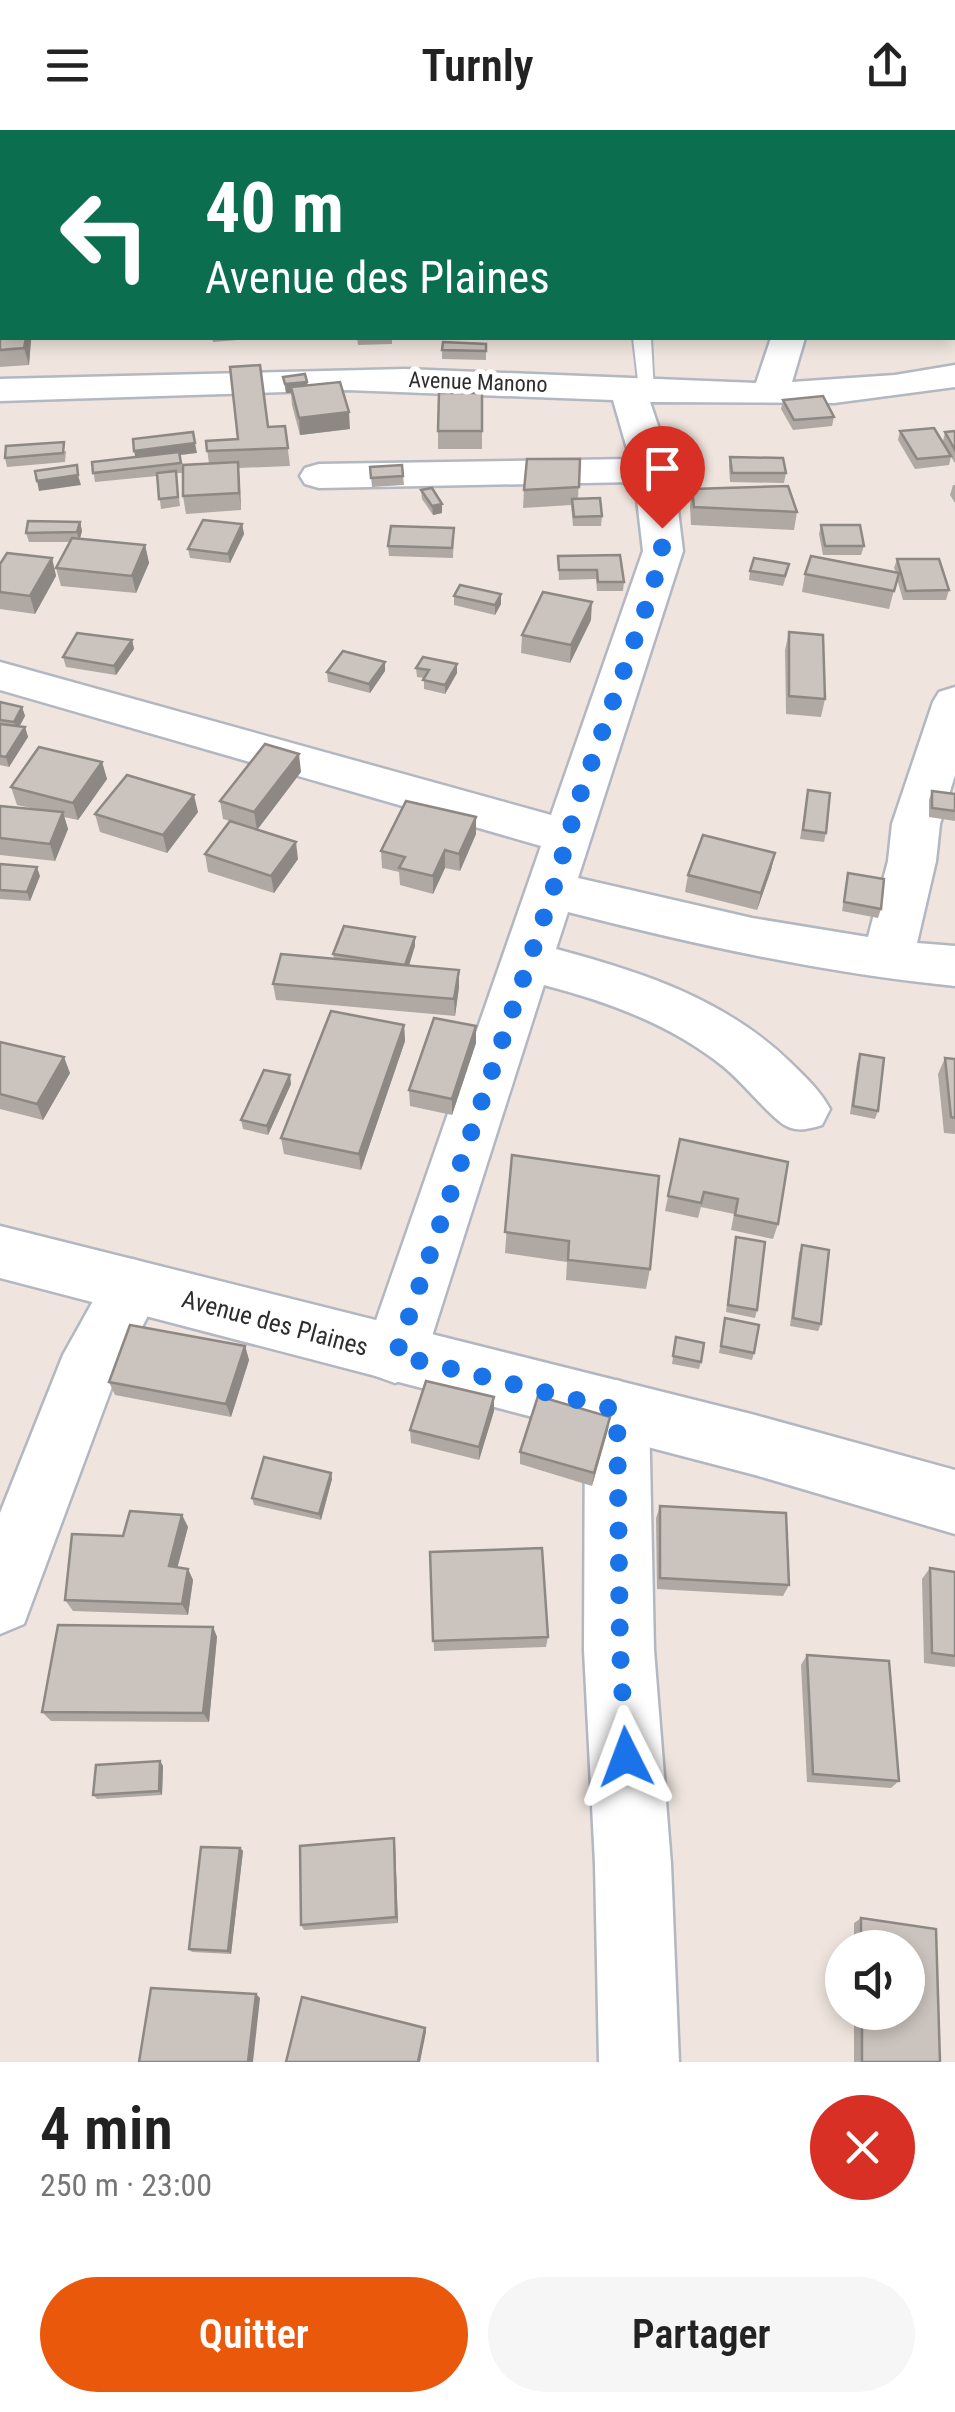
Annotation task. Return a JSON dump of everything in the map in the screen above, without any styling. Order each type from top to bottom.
[{"type":"street","points":[[771,393],[787,340]]},
{"type":"street","name":"Avenue Manono","points":[[0,390],[282,379],[607,378],[771,393],[880,388],[955,376]]},
{"type":"street","points":[[396,1355],[662,551],[662,506],[654,470],[607,378]]},
{"type":"street","points":[[319,476],[654,470]]},
{"type":"street","points":[[0,676],[566,836]]},
{"type":"street","points":[[887,961],[912,862],[916,824],[955,702]]},
{"type":"street","points":[[553,890],[729,932],[887,961],[955,966]]},
{"type":"street","points":[[528,960],[611,982],[680,1013],[744,1053],[802,1109]]},
{"type":"street","name":"Avenue des Plaines","points":[[0,1252],[617,1410],[955,1502]]},
{"type":"street","points":[[0,1600],[85,1375],[133,1286]]},
{"type":"street","points":[[617,1410],[620,1650],[633,1864],[639,2062]]},
{"type":"lane","points":[[607,378],[640,340]]},
{"type":"building","points":[[0,340],[26,340],[24,348],[0,350]]},
{"type":"building","points":[[443,342],[486,344],[486,351],[442,350]]},
{"type":"building","points":[[260,365],[268,427],[285,426],[288,448],[207,451],[206,441],[238,439],[230,367]]},
{"type":"building","points":[[305,374],[307,382],[285,384],[283,377]]},
{"type":"building","points":[[340,382],[349,412],[299,418],[291,387]]},
{"type":"building","points":[[439,393],[482,393],[482,431],[438,431]]},
{"type":"building","points":[[823,396],[834,417],[794,420],[783,400]]},
{"type":"building","points":[[934,428],[951,456],[917,459],[900,431]]},
{"type":"building","points":[[955,431],[955,450],[945,432]]},
{"type":"building","points":[[193,432],[195,443],[134,451],[133,439]]},
{"type":"building","points":[[64,442],[63,453],[5,458],[6,446]]},
{"type":"building","points":[[179,452],[181,463],[93,473],[92,462]]},
{"type":"building","points":[[730,457],[783,458],[786,473],[732,473]]},
{"type":"building","points":[[527,459],[580,459],[579,487],[524,490]]},
{"type":"building","points":[[238,462],[239,493],[183,496],[183,465]]},
{"type":"building","points":[[77,465],[78,475],[37,481],[35,471]]},
{"type":"building","points":[[402,465],[403,476],[371,478],[370,467]]},
{"type":"building","points":[[176,471],[178,497],[159,499],[157,473]]},
{"type":"building","points":[[788,486],[797,512],[694,507],[692,489]]},
{"type":"building","points":[[432,488],[442,504],[432,506],[421,490]]},
{"type":"building","points":[[600,498],[602,516],[574,517],[572,499]]},
{"type":"building","points":[[203,520],[242,524],[228,554],[188,549]]},
{"type":"building","points":[[28,521],[80,522],[77,532],[26,533]]},
{"type":"building","points":[[821,525],[860,525],[864,546],[825,546]]},
{"type":"building","points":[[391,526],[454,528],[452,548],[388,546]]},
{"type":"building","points":[[72,538],[145,545],[132,576],[56,568]]},
{"type":"building","points":[[7,553],[52,558],[30,596],[0,592],[0,564]]},
{"type":"building","points":[[620,555],[624,582],[598,582],[597,570],[559,570],[558,556]]},
{"type":"building","points":[[811,556],[899,573],[894,591],[805,574]]},
{"type":"building","points":[[754,558],[789,564],[785,576],[750,571]]},
{"type":"building","points":[[897,559],[939,559],[949,590],[906,591]]},
{"type":"building","points":[[460,585],[501,594],[495,605],[454,596]]},
{"type":"building","points":[[543,592],[592,602],[571,645],[522,635]]},
{"type":"building","points":[[789,632],[823,635],[825,699],[789,696]]},
{"type":"building","points":[[77,633],[132,640],[114,666],[63,657]]},
{"type":"building","points":[[343,651],[385,662],[369,684],[327,672]]},
{"type":"building","points":[[423,657],[457,664],[445,685],[423,680],[429,670],[416,668]]},
{"type":"building","points":[[0,702],[22,707],[14,722],[0,720]]},
{"type":"building","points":[[0,724],[25,727],[6,757],[0,756]]},
{"type":"building","points":[[265,744],[299,754],[254,812],[220,801]]},
{"type":"building","points":[[39,747],[102,762],[73,803],[11,787]]},
{"type":"building","points":[[127,775],[194,795],[163,835],[95,814]]},
{"type":"building","points":[[808,790],[830,793],[826,833],[803,830]]},
{"type":"building","points":[[932,791],[955,794],[955,811],[932,808]]},
{"type":"building","points":[[406,801],[476,817],[459,854],[445,850],[433,876],[399,868],[405,857],[381,851]]},
{"type":"building","points":[[0,806],[63,812],[50,844],[0,838]]},
{"type":"building","points":[[230,821],[296,842],[271,876],[205,854]]},
{"type":"building","points":[[703,835],[775,853],[761,893],[688,875]]},
{"type":"building","points":[[0,864],[37,867],[27,892],[0,890]]},
{"type":"building","points":[[848,873],[884,879],[881,909],[844,902]]},
{"type":"building","points":[[344,926],[415,937],[405,965],[333,954]]},
{"type":"building","points":[[281,954],[459,970],[454,999],[273,984]]},
{"type":"building","points":[[331,1011],[404,1025],[359,1154],[281,1138]]},
{"type":"building","points":[[434,1018],[476,1026],[452,1099],[409,1090]]},
{"type":"building","points":[[0,1042],[64,1057],[37,1104],[0,1094]]},
{"type":"building","points":[[860,1054],[884,1058],[878,1111],[853,1106]]},
{"type":"building","points":[[945,1058],[955,1059],[955,1118],[951,1117]]},
{"type":"building","points":[[264,1070],[290,1075],[267,1126],[241,1120]]},
{"type":"building","points":[[680,1139],[788,1162],[778,1224],[735,1215],[738,1199],[704,1192],[701,1203],[668,1196]]},
{"type":"building","points":[[512,1155],[659,1176],[650,1269],[568,1260],[569,1241],[505,1232]]},
{"type":"building","points":[[736,1237],[765,1242],[757,1310],[728,1305]]},
{"type":"building","points":[[802,1245],[829,1250],[821,1324],[793,1318]]},
{"type":"building","points":[[725,1318],[759,1325],[754,1353],[721,1346]]},
{"type":"building","points":[[130,1325],[245,1346],[226,1404],[109,1382]]},
{"type":"building","points":[[676,1337],[704,1343],[701,1362],[673,1356]]},
{"type":"building","points":[[426,1381],[494,1397],[479,1447],[410,1430]]},
{"type":"building","points":[[538,1396],[610,1417],[594,1473],[520,1452]]},
{"type":"building","points":[[264,1457],[331,1473],[319,1514],[252,1498]]},
{"type":"building","points":[[660,1506],[786,1513],[789,1585],[660,1578]]},
{"type":"building","points":[[130,1511],[182,1515],[169,1566],[188,1569],[182,1604],[65,1600],[72,1534],[123,1536]]},
{"type":"building","points":[[542,1548],[548,1637],[433,1641],[430,1552]]},
{"type":"building","points":[[930,1568],[955,1572],[955,1656],[932,1653]]},
{"type":"building","points":[[58,1625],[213,1627],[203,1713],[42,1712]]},
{"type":"building","points":[[807,1655],[889,1661],[899,1781],[813,1774]]},
{"type":"building","points":[[160,1761],[159,1791],[93,1795],[96,1765]]},
{"type":"building","points":[[394,1838],[396,1917],[301,1925],[300,1846]]},
{"type":"building","points":[[201,1847],[240,1848],[228,1951],[189,1949]]},
{"type":"building","points":[[861,1918],[936,1929],[940,2062],[862,2062],[862,2030],[925,2030],[925,1930],[861,1930]]},
{"type":"building","points":[[151,1988],[256,1994],[248,2062],[139,2062]]},
{"type":"building","points":[[302,1997],[425,2028],[418,2062],[286,2062]]},
{"type":"route","points":[[626,1757],[620,1650],[617,1410],[396,1355],[553,890],[566,836],[612,698],[651,593],[662,551],[662,528]]}]
